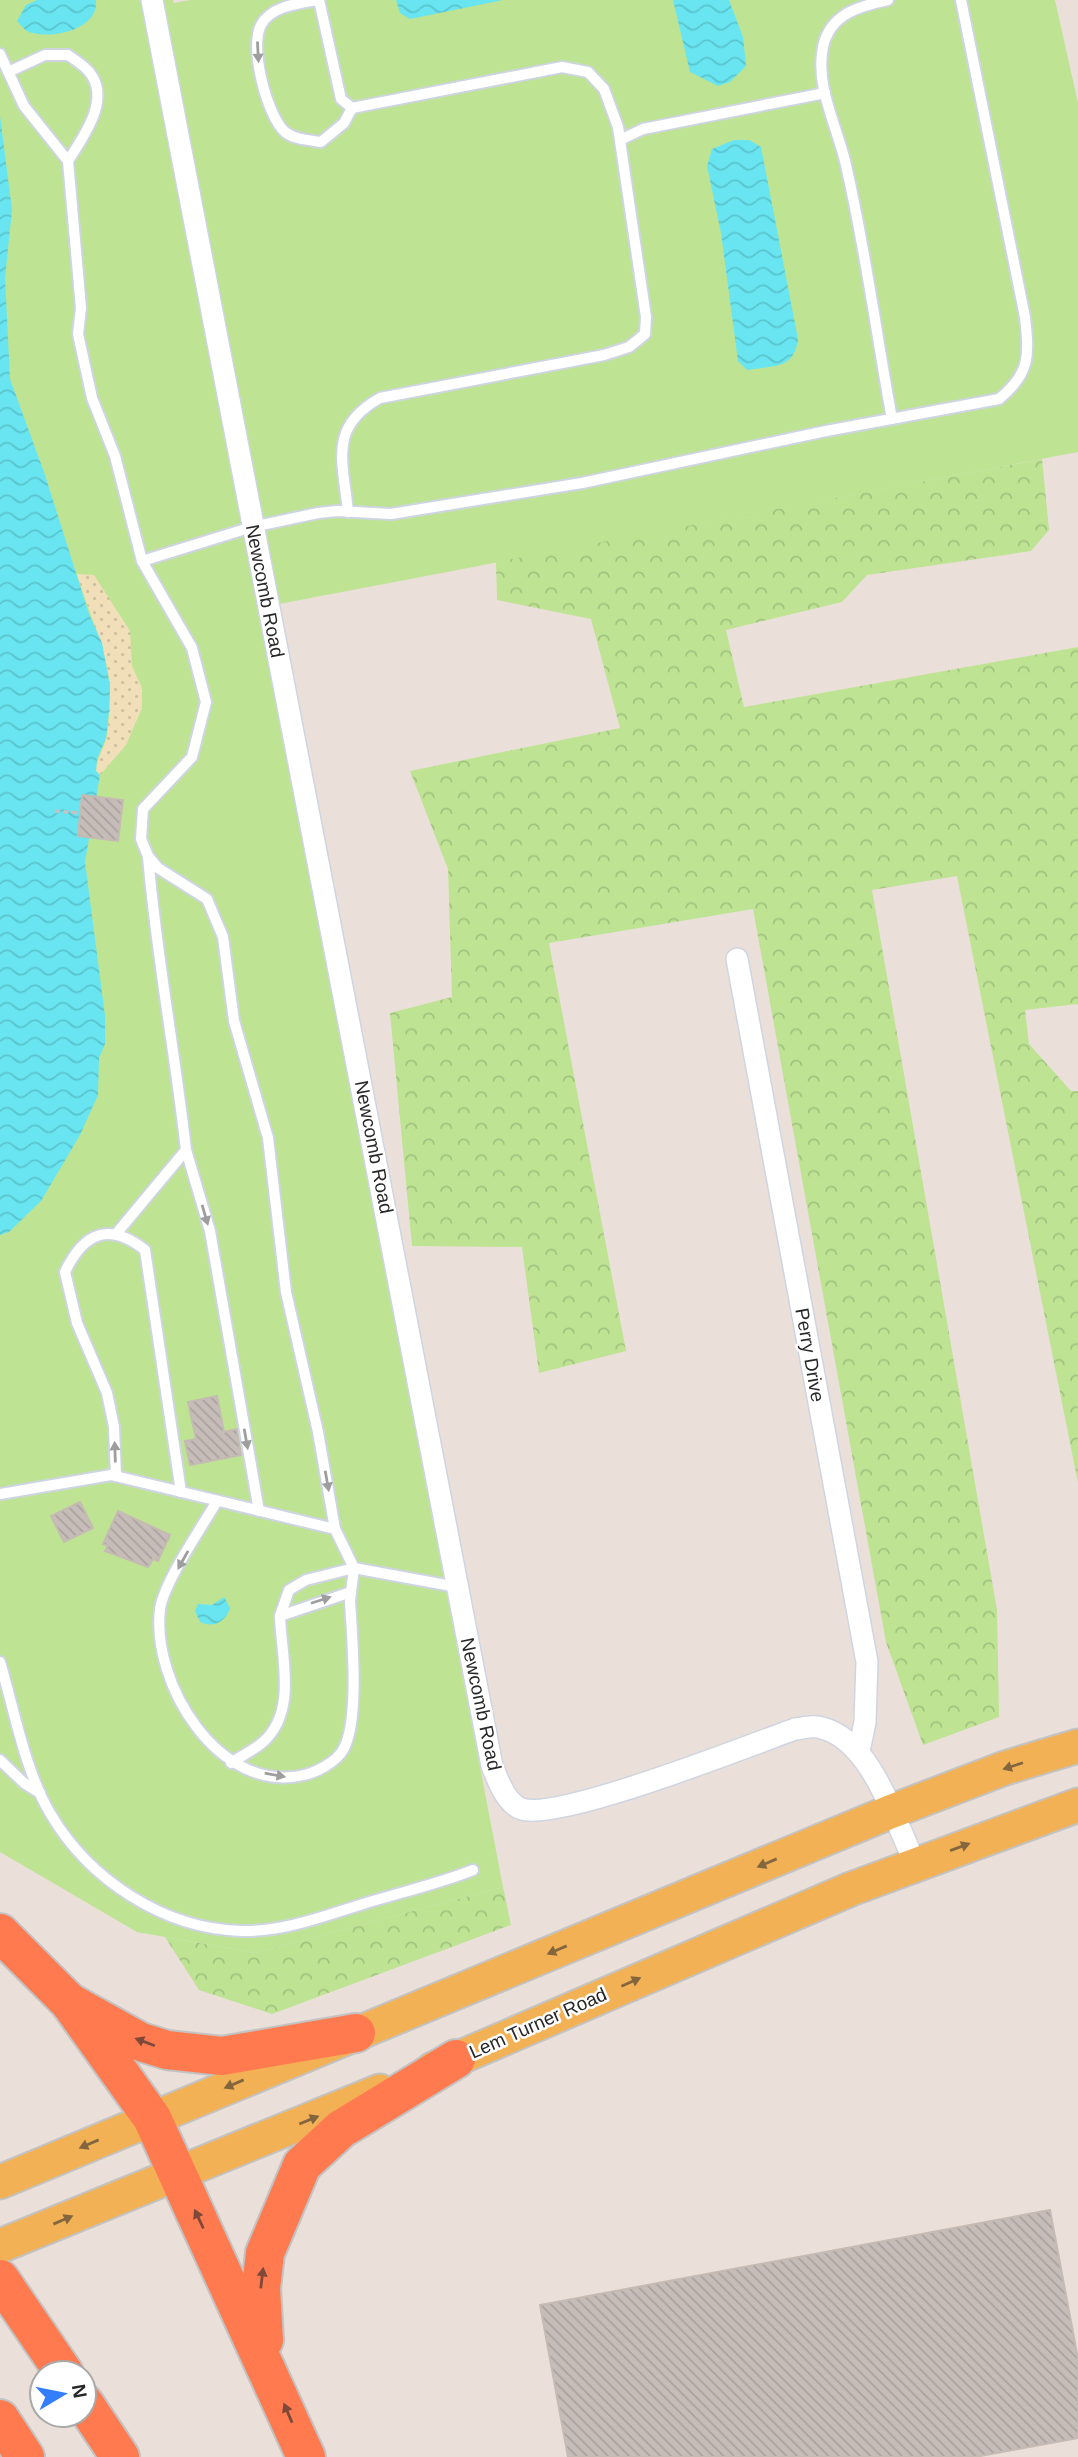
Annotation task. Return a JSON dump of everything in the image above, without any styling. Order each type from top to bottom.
[{"type":"highway","points":[[0,1933],[69,2002],[152,2118],[269,2370],[306,2457]]},
{"type":"highway","points":[[69,2002],[141,2042],[186,2054],[235,2054],[356,2033]]},
{"type":"highway","points":[[269,2370],[261,2288],[265,2253],[302,2165],[341,2129],[456,2059]]},
{"type":"highway","points":[[0,2279],[55,2359]]},
{"type":"highway","points":[[0,2419],[25,2457]]},
{"type":"highway","points":[[98,2424],[120,2457]]},
{"type":"main road","points":[[0,2182],[890,1812],[1005,1768],[1078,1746]]},
{"type":"main road","name":"Lem Turner Road","points":[[0,2246],[456,2059],[915,1863],[1078,1805]]},
{"type":"street","name":"Newcomb Road","points":[[152,0],[492,1766],[504,1793],[520,1809],[544,1812],[639,1785],[795,1729],[819,1726],[840,1734],[859,1751],[915,1863]]},
{"type":"street","name":"Perry Drive","points":[[737,959],[867,1662],[865,1722],[859,1751]]},
{"type":"lane","points":[[319,0],[341,99],[352,108],[344,123],[321,142],[300,139],[285,131],[271,109],[261,78],[257,47],[261,24],[277,10],[319,0]]},
{"type":"lane","points":[[888,0],[859,6],[838,18],[824,45],[822,82],[845,162],[892,419]]},
{"type":"lane","points":[[142,561],[252,527],[318,513],[391,514],[582,483],[999,399],[1016,386],[1025,371],[1029,349],[1025,317],[961,0]]},
{"type":"lane","points":[[0,54],[24,106],[68,161],[81,308],[78,334],[92,398],[115,456],[142,561],[192,648],[206,702],[192,757],[143,809],[141,839],[148,856],[158,868],[206,899],[223,937],[234,1021],[268,1138],[286,1292],[318,1432],[335,1529],[355,1568],[351,1592],[353,1711],[343,1750],[317,1772],[290,1778],[251,1771],[231,1763],[208,1742],[187,1714],[164,1658],[159,1632],[161,1606],[217,1500]]},
{"type":"lane","points":[[8,72],[45,55],[68,55],[90,72],[99,90],[90,125],[68,161]]},
{"type":"lane","points":[[348,512],[342,447],[348,422],[364,407],[380,398],[629,348],[645,334],[646,317],[620,140],[604,89],[588,72],[562,67],[352,108]]},
{"type":"lane","points":[[620,140],[643,129],[825,93]]},
{"type":"lane","points":[[148,856],[152,909],[174,1046],[186,1150],[210,1231],[259,1511]]},
{"type":"lane","points":[[116,1234],[186,1150]]},
{"type":"lane","points":[[116,1476],[114,1427],[107,1393],[77,1323],[65,1272],[84,1241],[109,1233],[129,1238],[145,1250],[181,1492]]},
{"type":"lane","points":[[0,1494],[116,1476],[335,1529]]},
{"type":"lane","points":[[231,1763],[264,1740],[278,1720],[286,1694],[280,1616],[289,1590],[306,1580],[355,1568],[457,1587]]},
{"type":"lane","points":[[280,1616],[351,1592]]},
{"type":"lane","points":[[0,1662],[40,1793],[50,1815],[114,1885],[155,1910],[212,1927],[242,1931],[290,1925],[473,1870]]},
{"type":"lane","points":[[0,1760],[24,1783],[40,1793]]},
{"type":"path","points":[[55,811],[80,813]]},
{"type":"green space","points":[[0,0],[173,0],[174,3],[190,0],[1055,0],[1078,103],[1078,452],[258,608],[503,1887],[256,1953],[137,1932],[0,1852]]},
{"type":"green space","points":[[1042,459],[1049,530],[1031,551],[867,575],[842,602],[726,630],[744,707],[1078,647],[1078,1004],[1025,1010],[1029,1044],[1071,1091],[1078,1091],[1078,1483],[957,876],[872,890],[997,1610],[999,1717],[923,1745],[886,1642],[753,909],[549,943],[626,1351],[539,1373],[522,1247],[412,1246],[390,1013],[452,997],[448,869],[410,771],[620,728],[591,619],[497,600],[496,562]]},
{"type":"green space","points":[[503,1887],[511,1925],[272,2014],[199,1990],[165,1937],[256,1953]]},
{"type":"sand","points":[[77,574],[94,575],[130,631],[132,666],[142,688],[142,708],[126,745],[100,775],[96,771],[107,736],[110,687],[101,644]]},
{"type":"water","points":[[37,0],[96,0],[95,10],[82,25],[62,33],[39,34],[29,32],[17,21],[26,5]]},
{"type":"water","points":[[396,0],[503,0],[410,19],[400,13]]},
{"type":"water","points":[[673,0],[729,0],[743,37],[746,66],[730,82],[718,86],[690,72]]},
{"type":"water","points":[[0,116],[12,210],[5,278],[10,379],[45,475],[89,614],[102,643],[110,686],[106,738],[97,759],[96,771],[100,775],[85,862],[105,1016],[105,1044],[99,1058],[98,1095],[80,1135],[41,1201],[9,1232],[0,1235]]},
{"type":"water","points":[[734,140],[749,140],[761,147],[798,339],[796,349],[787,361],[747,370],[738,361],[721,233],[707,166],[712,149]]},
{"type":"water","points":[[224,1597],[230,1608],[222,1621],[214,1624],[200,1622],[195,1611],[198,1604],[212,1605]]},
{"type":"building","points":[[82,795],[123,800],[118,841],[78,836]]},
{"type":"building","points":[[217,1396],[224,1432],[237,1429],[241,1455],[190,1465],[185,1441],[196,1439],[188,1402]]},
{"type":"building","points":[[80,1502],[93,1528],[64,1542],[51,1516]]},
{"type":"building","points":[[118,1511],[170,1535],[158,1561],[153,1559],[148,1567],[105,1551],[108,1546],[103,1544]]},
{"type":"building","points":[[1050,2210],[1078,2359],[1078,2438],[975,2457],[568,2457],[540,2305]]}]
